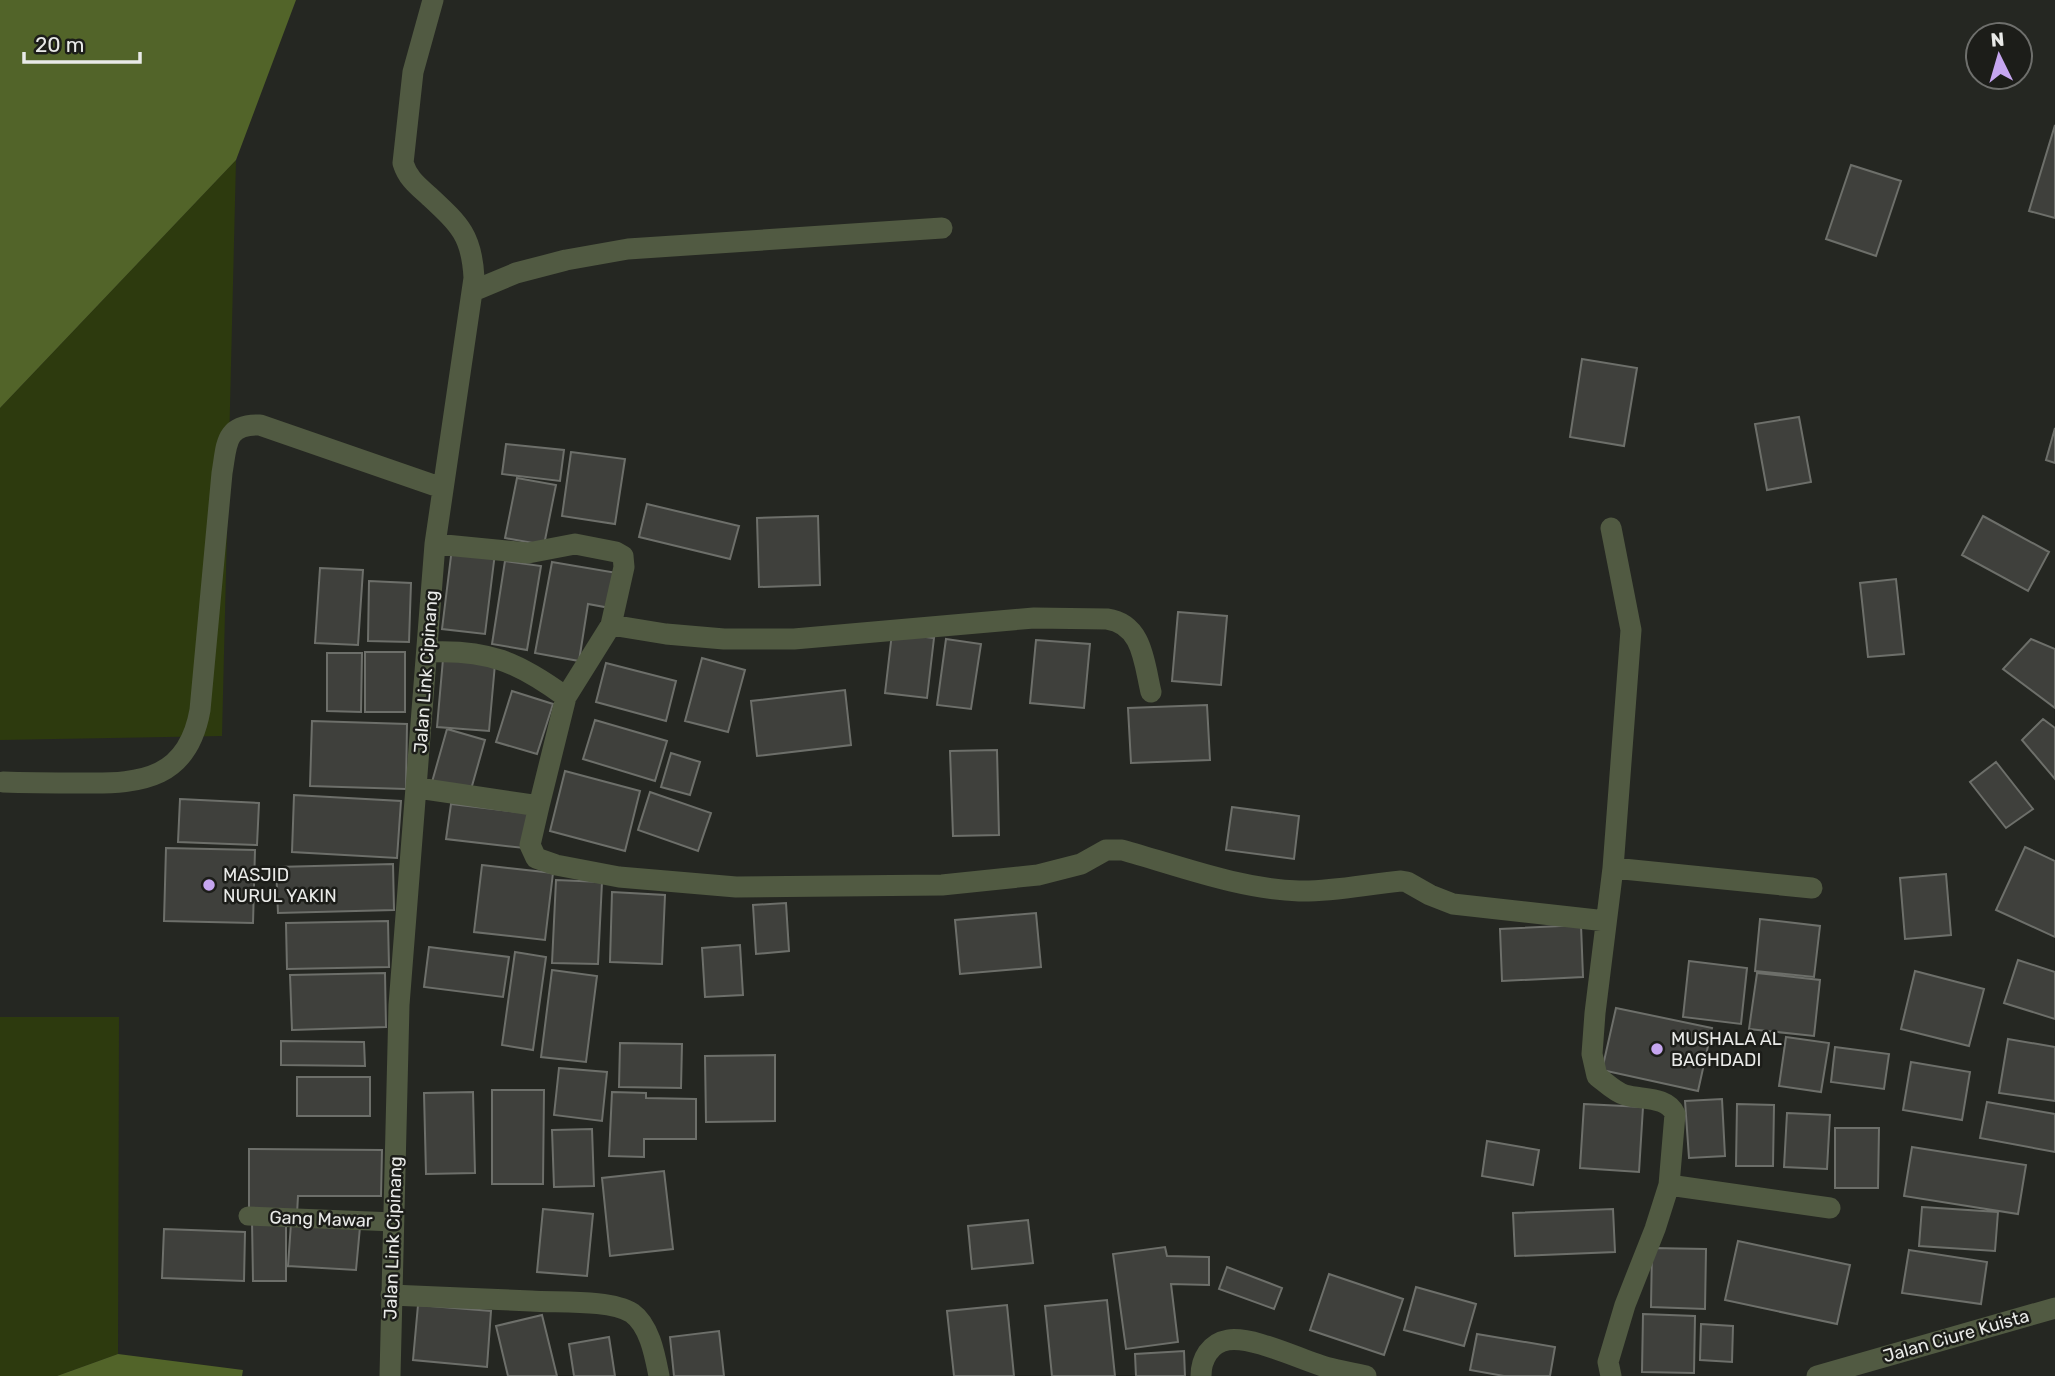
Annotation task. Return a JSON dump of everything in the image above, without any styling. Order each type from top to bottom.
[{"type":"street","name":"Jalan Link Cipinang","points":[[390,1376],[400,1005],[435,544],[473,291],[473,253],[465,232],[415,184],[407,175],[403,163],[413,72],[433,0]]},
{"type":"street","points":[[473,291],[516,273],[566,260],[628,249],[942,228]]},
{"type":"street","points":[[3,782],[136,782],[154,777],[165,770],[176,762],[191,742],[200,710],[222,473],[228,438],[232,432],[249,425],[260,425],[442,488]]},
{"type":"street","points":[[1611,528],[1631,630],[1614,868],[1598,981],[1592,1054],[1597,1076],[1622,1095],[1666,1103],[1672,1107],[1675,1114],[1669,1185],[1614,1339],[1608,1362],[1611,1376]]},
{"type":"street","points":[[435,544],[528,553],[575,544],[617,552],[622,556],[624,567],[611,625],[566,697],[530,845],[536,858],[556,865],[619,877],[736,887],[942,885],[1038,875],[1081,864],[1099,852],[1112,849],[1260,886],[1301,891],[1401,881],[1453,904],[1606,921]]},
{"type":"street","points":[[611,625],[666,634],[724,639],[794,639],[1034,618],[1107,619],[1118,621],[1136,635],[1151,692]]},
{"type":"street","points":[[428,652],[475,652],[499,658],[530,673],[566,697]]},
{"type":"street","points":[[418,788],[539,806]]},
{"type":"street","points":[[1614,868],[1812,888]]},
{"type":"street","points":[[1669,1185],[1830,1208]]},
{"type":"street","points":[[391,1295],[590,1304],[624,1309],[633,1314],[646,1333],[659,1376]]},
{"type":"street","name":"Jalan Ciure Kuista","points":[[1817,1376],[2055,1308]]},
{"type":"street","points":[[1201,1376],[1201,1364],[1209,1349],[1228,1340],[1254,1342],[1329,1368],[1366,1376]]},
{"type":"lane","name":"Gang Mawar","points":[[248,1216],[394,1222]]},
{"type":"green space","points":[[0,0],[296,0],[236,160],[0,408]]},
{"type":"green space","points":[[236,160],[222,736],[0,740],[0,408]]},
{"type":"green space","points":[[0,1017],[119,1017],[118,1354],[57,1376],[0,1376]]},
{"type":"green space","points":[[118,1354],[243,1370],[242,1376],[57,1376]]},
{"type":"building","points":[[2055,125],[2055,218],[2029,211]]},
{"type":"building","points":[[1851,165],[1901,181],[1876,256],[1826,239]]},
{"type":"building","points":[[1582,359],[1637,368],[1624,446],[1570,437]]},
{"type":"building","points":[[1799,417],[1811,482],[1767,490],[1755,424]]},
{"type":"building","points":[[2055,428],[2055,463],[2046,460]]},
{"type":"building","points":[[506,444],[564,450],[560,481],[502,474]]},
{"type":"building","points":[[571,452],[625,459],[615,524],[562,516]]},
{"type":"building","points":[[517,478],[556,485],[544,545],[505,538]]},
{"type":"building","points":[[647,504],[739,526],[730,559],[639,537]]},
{"type":"building","points":[[818,516],[820,585],[759,587],[757,518]]},
{"type":"building","points":[[1983,516],[2049,552],[2028,591],[1962,555]]},
{"type":"building","points":[[452,548],[495,553],[485,634],[442,629]]},
{"type":"building","points":[[505,561],[541,566],[527,650],[492,644]]},
{"type":"building","points":[[552,562],[617,573],[610,608],[588,604],[579,661],[535,653]]},
{"type":"building","points":[[320,568],[363,570],[358,645],[315,643]]},
{"type":"building","points":[[1896,579],[1904,654],[1868,657],[1860,583]]},
{"type":"building","points":[[369,581],[411,583],[409,642],[368,641]]},
{"type":"building","points":[[1178,612],[1227,616],[1221,685],[1172,681]]},
{"type":"building","points":[[892,633],[934,638],[927,698],[885,693]]},
{"type":"building","points":[[946,639],[981,644],[971,709],[937,705]]},
{"type":"building","points":[[2031,639],[2055,649],[2055,708],[2003,669]]},
{"type":"building","points":[[1036,640],[1090,644],[1084,708],[1030,703]]},
{"type":"building","points":[[365,652],[405,652],[405,712],[365,712]]},
{"type":"building","points":[[327,653],[362,653],[361,712],[327,711]]},
{"type":"building","points":[[702,658],[745,670],[728,732],[685,721]]},
{"type":"building","points":[[443,659],[495,664],[489,731],[437,727]]},
{"type":"building","points":[[606,663],[676,681],[666,721],[596,702]]},
{"type":"building","points":[[845,690],[851,745],[757,756],[751,701]]},
{"type":"building","points":[[512,691],[553,704],[537,754],[496,742]]},
{"type":"building","points":[[1207,705],[1210,760],[1131,763],[1128,708]]},
{"type":"building","points":[[2043,719],[2055,728],[2055,779],[2022,740]]},
{"type":"building","points":[[595,720],[667,741],[655,781],[583,759]]},
{"type":"building","points":[[312,721],[407,724],[406,789],[310,786]]},
{"type":"building","points":[[447,729],[485,740],[470,793],[432,782]]},
{"type":"building","points":[[997,750],[999,835],[953,836],[950,751]]},
{"type":"building","points":[[671,753],[700,762],[690,795],[661,787]]},
{"type":"building","points":[[1996,762],[2033,809],[2006,828],[1970,782]]},
{"type":"building","points":[[565,771],[640,791],[625,851],[550,831]]},
{"type":"building","points":[[650,792],[711,813],[698,851],[638,830]]},
{"type":"building","points":[[294,795],[401,801],[397,858],[292,852]]},
{"type":"building","points":[[180,799],[259,803],[257,845],[178,842]]},
{"type":"building","points":[[451,804],[528,813],[524,848],[446,839]]},
{"type":"building","points":[[1232,807],[1299,816],[1294,859],[1226,850]]},
{"type":"building","points":[[2025,847],[2055,861],[2055,937],[1996,910]]},
{"type":"building","name":"MASJID NURUL YAKIN","points":[[166,848],[255,850],[253,923],[164,921]]},
{"type":"building","points":[[393,864],[394,910],[278,913],[276,867]]},
{"type":"building","points":[[482,865],[553,873],[545,940],[474,932]]},
{"type":"building","points":[[1946,874],[1951,935],[1905,939],[1900,878]]},
{"type":"building","points":[[556,880],[602,882],[598,964],[552,963]]},
{"type":"building","points":[[612,892],[665,895],[662,964],[610,962]]},
{"type":"building","points":[[786,903],[789,951],[756,954],[753,905]]},
{"type":"building","points":[[1036,913],[1041,967],[960,974],[955,920]]},
{"type":"building","points":[[1760,919],[1820,926],[1814,977],[1755,971]]},
{"type":"building","points":[[388,921],[389,967],[287,969],[286,923]]},
{"type":"building","points":[[1581,925],[1583,977],[1502,981],[1500,929]]},
{"type":"building","points":[[740,945],[743,995],[705,997],[702,948]]},
{"type":"building","points":[[429,947],[509,957],[503,997],[424,987]]},
{"type":"building","points":[[515,952],[546,957],[533,1050],[502,1045]]},
{"type":"building","points":[[2018,960],[2055,972],[2055,1019],[2004,1003]]},
{"type":"building","points":[[1689,961],[1747,968],[1741,1024],[1683,1017]]},
{"type":"building","points":[[552,970],[597,976],[586,1062],[541,1057]]},
{"type":"building","points":[[1915,971],[1984,989],[1969,1046],[1901,1029]]},
{"type":"building","points":[[385,973],[386,1027],[292,1030],[290,975]]},
{"type":"building","points":[[1757,973],[1820,980],[1814,1036],[1749,1029]]},
{"type":"building","name":"MUSHALA AL BAGHDADI","points":[[1616,1008],[1712,1028],[1698,1091],[1602,1070]]},
{"type":"building","points":[[1786,1037],[1829,1043],[1821,1092],[1779,1086]]},
{"type":"building","points":[[2008,1039],[2055,1047],[2055,1101],[1999,1093]]},
{"type":"building","points":[[281,1041],[364,1042],[365,1066],[281,1065]]},
{"type":"building","points":[[620,1043],[682,1044],[681,1088],[619,1087]]},
{"type":"building","points":[[1835,1047],[1889,1054],[1884,1089],[1831,1082]]},
{"type":"building","points":[[775,1055],[775,1121],[706,1122],[705,1056]]},
{"type":"building","points":[[1911,1062],[1970,1072],[1962,1120],[1903,1110]]},
{"type":"building","points":[[559,1068],[607,1072],[602,1121],[554,1115]]},
{"type":"building","points":[[297,1077],[370,1077],[370,1116],[297,1116]]},
{"type":"building","points":[[492,1090],[544,1090],[543,1184],[492,1184]]},
{"type":"building","points":[[473,1092],[475,1173],[426,1174],[424,1093]]},
{"type":"building","points":[[612,1092],[646,1093],[646,1098],[696,1099],[696,1139],[644,1139],[644,1157],[609,1156]]},
{"type":"building","points":[[1722,1099],[1725,1156],[1689,1158],[1685,1101]]},
{"type":"building","points":[[1987,1102],[2055,1114],[2055,1152],[1980,1138]]},
{"type":"building","points":[[1584,1104],[1643,1107],[1639,1172],[1580,1168]]},
{"type":"building","points":[[1737,1104],[1774,1105],[1773,1166],[1736,1166]]},
{"type":"building","points":[[1787,1113],[1830,1115],[1827,1169],[1784,1167]]},
{"type":"building","points":[[1835,1128],[1879,1128],[1878,1188],[1835,1188]]},
{"type":"building","points":[[592,1129],[594,1186],[554,1187],[552,1130]]},
{"type":"building","points":[[1487,1141],[1539,1150],[1533,1185],[1482,1176]]},
{"type":"building","points":[[1912,1147],[2026,1165],[2018,1214],[1904,1196]]},
{"type":"building","points":[[249,1149],[382,1150],[381,1196],[298,1196],[297,1214],[249,1213]]},
{"type":"building","points":[[664,1171],[673,1249],[610,1256],[602,1178]]},
{"type":"building","points":[[1922,1207],[1998,1212],[1995,1251],[1919,1246]]},
{"type":"building","points":[[543,1209],[593,1214],[587,1276],[537,1272]]},
{"type":"building","points":[[1613,1209],[1615,1252],[1515,1256],[1513,1213]]},
{"type":"building","points":[[252,1220],[286,1220],[286,1281],[253,1281]]},
{"type":"building","points":[[1028,1220],[1033,1263],[972,1269],[968,1226]]},
{"type":"building","points":[[291,1223],[360,1227],[356,1270],[288,1266]]},
{"type":"building","points":[[164,1229],[245,1232],[244,1281],[162,1278]]},
{"type":"building","points":[[1738,1241],[1850,1265],[1837,1324],[1725,1300]]},
{"type":"building","points":[[1165,1247],[1167,1256],[1209,1257],[1209,1285],[1171,1284],[1178,1342],[1126,1349],[1113,1254]]},
{"type":"building","points":[[1652,1248],[1706,1249],[1705,1309],[1651,1307]]},
{"type":"building","points":[[1909,1250],[1987,1262],[1981,1304],[1902,1293]]},
{"type":"building","points":[[1227,1267],[1282,1288],[1274,1309],[1219,1289]]},
{"type":"building","points":[[1329,1274],[1403,1299],[1384,1355],[1310,1330]]},
{"type":"building","points":[[1416,1287],[1476,1304],[1464,1346],[1404,1330]]},
{"type":"building","points":[[1107,1300],[1115,1376],[1052,1376],[1045,1306]]},
{"type":"building","points":[[418,1305],[491,1311],[487,1367],[413,1360]]},
{"type":"building","points":[[1007,1305],[1014,1376],[954,1376],[947,1311]]},
{"type":"building","points":[[1643,1314],[1695,1316],[1694,1373],[1642,1372]]},
{"type":"building","points":[[542,1315],[557,1376],[508,1376],[496,1326]]},
{"type":"building","points":[[1701,1324],[1733,1326],[1732,1362],[1700,1360]]},
{"type":"building","points":[[719,1331],[724,1376],[674,1376],[670,1337]]},
{"type":"building","points":[[1477,1334],[1555,1347],[1550,1376],[1504,1376],[1470,1370]]},
{"type":"building","points":[[609,1337],[615,1376],[574,1376],[569,1344]]},
{"type":"building","points":[[1184,1351],[1185,1376],[1136,1376],[1135,1354]]},
{"type":"place","name":"MASJID NURUL YAKIN","points":[[209,885]]},
{"type":"place","name":"MUSHALA AL BAGHDADI","points":[[1657,1049]]}]
